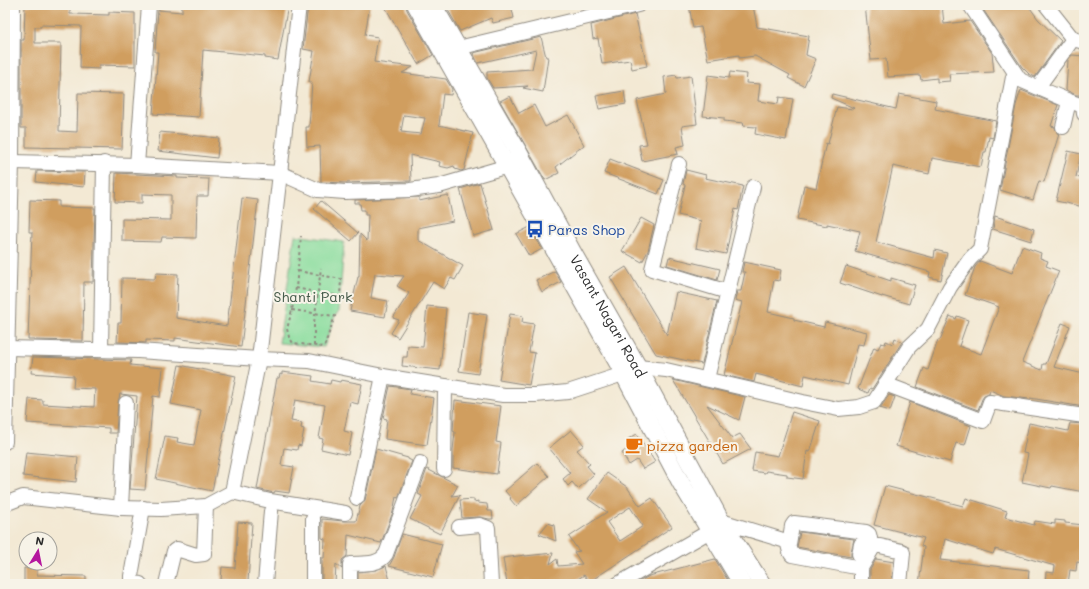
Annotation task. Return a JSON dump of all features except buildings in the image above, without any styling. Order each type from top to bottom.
[{"type":"main road","name":"Vasant Nagari Road","points":[[416,5],[452,53],[519,153],[573,253],[631,370],[681,483],[762,584]]},
{"type":"main road","name":"Vasant Nagari Road","points":[[434,5],[452,53],[508,166],[631,370]]},
{"type":"main road","name":"Vasant Nagari Road","points":[[715,526],[742,584]]},
{"type":"street","points":[[5,442],[12,162],[12,5]]},
{"type":"street","points":[[137,165],[149,5]]},
{"type":"street","points":[[232,492],[259,359],[294,60],[299,5]]},
{"type":"street","points":[[452,53],[638,5]]},
{"type":"street","points":[[970,5],[1020,80]]},
{"type":"street","points":[[1038,87],[1079,40],[1046,5]]},
{"type":"street","points":[[7,348],[101,350],[309,361],[383,376],[503,395],[535,395],[568,392],[631,370],[666,370],[838,409],[859,407],[874,402],[909,346],[928,329],[950,286],[970,258],[980,249],[1013,76],[1083,106],[1084,114]]},
{"type":"street","points":[[1063,127],[1069,101]]},
{"type":"street","points":[[12,162],[137,165],[280,173],[318,190],[372,192],[410,190],[439,186],[508,166],[519,153]]},
{"type":"street","points":[[101,350],[104,164]]},
{"type":"street","points":[[679,164],[652,269],[728,292]]},
{"type":"street","points":[[707,379],[753,187]]},
{"type":"street","points":[[357,498],[383,376]]},
{"type":"street","points":[[885,384],[983,421],[990,402],[1084,416]]},
{"type":"street","points":[[444,469],[445,386]]},
{"type":"street","points":[[121,508],[126,403]]},
{"type":"street","points":[[350,584],[350,564],[377,562],[386,554],[420,463]]},
{"type":"street","points":[[5,504],[23,497],[121,508],[161,509],[206,506],[232,492],[345,513]]},
{"type":"street","points":[[166,584],[174,551],[177,549],[196,555],[204,554],[206,506]]},
{"type":"street","points":[[140,584],[131,580],[131,576],[143,508]]},
{"type":"street","points":[[265,584],[270,511]]},
{"type":"street","points":[[313,584],[314,518]]},
{"type":"street","points":[[859,554],[861,544],[870,538],[869,534],[866,532],[794,523],[792,526],[789,544],[789,553],[792,555],[861,568]]},
{"type":"street","points":[[459,527],[480,525],[488,528],[491,584]]},
{"type":"street","points":[[618,584],[693,542],[715,526],[786,541],[789,544]]},
{"type":"street","points":[[861,584],[861,568],[874,546],[902,551],[903,555],[900,584]]},
{"type":"path","points":[[292,310],[316,312],[335,316],[324,347],[294,343],[289,337],[287,329],[296,288],[302,236]]},
{"type":"path","points":[[314,346],[321,268]]},
{"type":"path","points":[[298,271],[341,279],[340,296],[327,294]]},
{"type":"path","points":[[296,288],[310,290]]},
{"type":"green space","name":"Shanti Park","points":[[295,235],[344,242],[339,311],[335,316],[324,347],[279,343]]},
{"type":"place","name":"Paras Shop","points":[[535,229]]},
{"type":"place","name":"pizza garden","points":[[634,445]]}]
